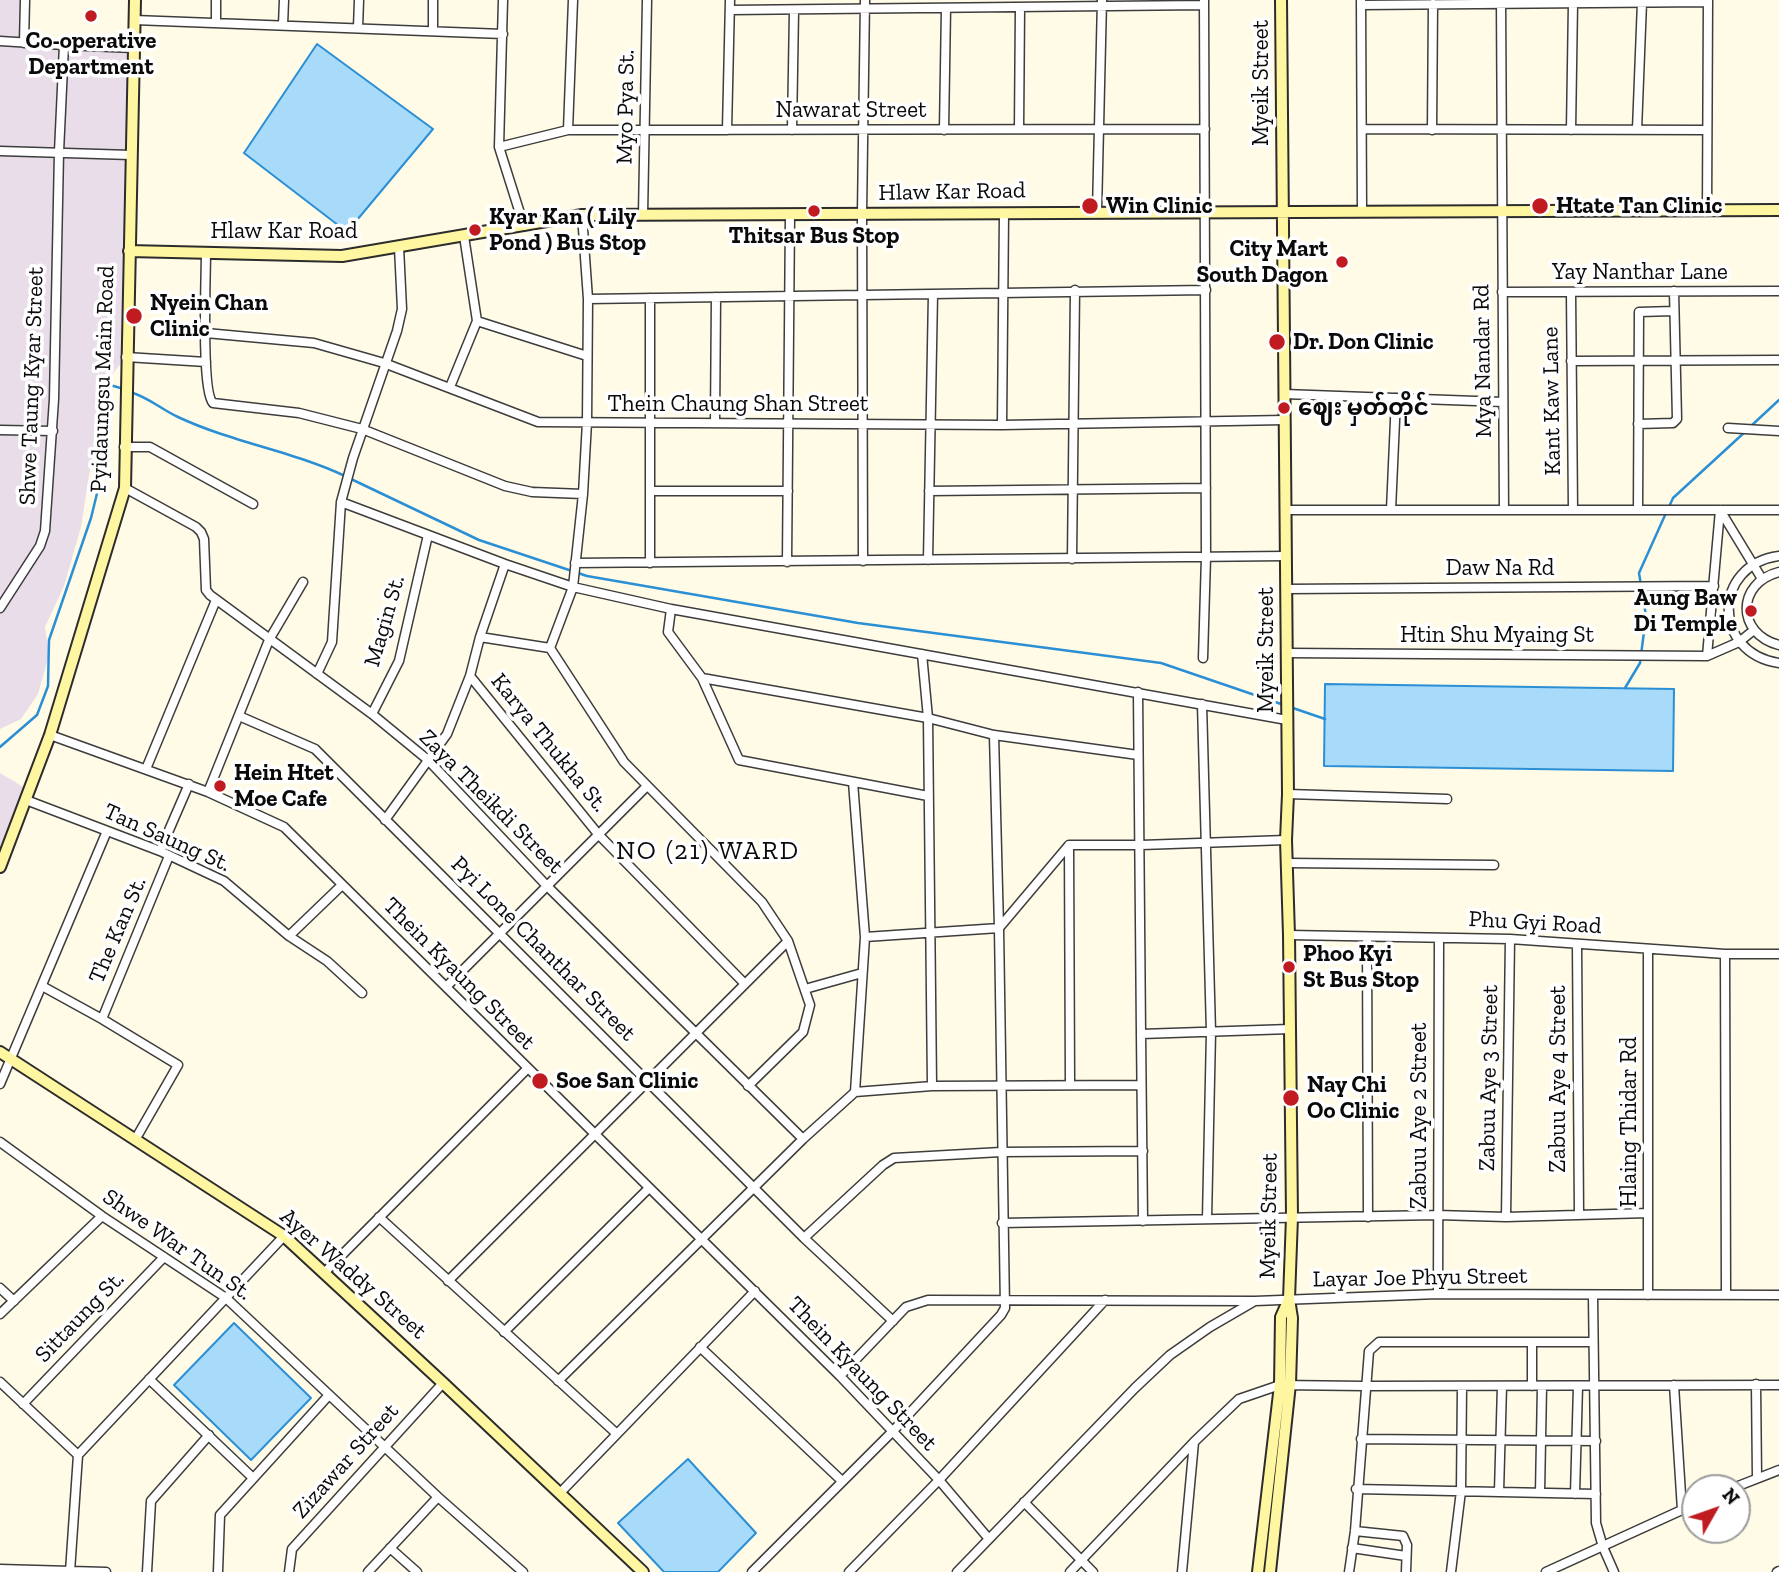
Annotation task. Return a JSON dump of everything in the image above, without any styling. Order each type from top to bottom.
[{"type":"street","points":[[24,43],[25,0]]},
{"type":"street","name":"Pyidaungsu Main Road","points":[[0,867],[50,735],[125,488],[135,0]]},
{"type":"street","points":[[216,0],[216,23]]},
{"type":"street","points":[[283,25],[284,0]]},
{"type":"street","points":[[358,28],[359,0]]},
{"type":"street","points":[[433,0],[433,31]]},
{"type":"street","points":[[503,0],[499,147],[524,226]]},
{"type":"street","points":[[568,130],[573,0]]},
{"type":"street","name":"Myo Pya St.","points":[[643,215],[648,0]]},
{"type":"street","points":[[727,130],[730,0]]},
{"type":"street","name":"Myeik Street","points":[[1281,0],[1288,794],[1286,840],[1292,1217],[1289,1299],[1280,1317],[1285,1384]]},
{"type":"street","points":[[1362,211],[1361,3],[1708,1],[1707,211]]},
{"type":"street","name":"Mya Nandar Rd","points":[[1501,2],[1504,510]]},
{"type":"street","points":[[1637,130],[1642,2]]},
{"type":"street","points":[[1097,212],[1102,3]]},
{"type":"street","points":[[730,10],[794,10],[865,4],[946,8],[1204,3],[1206,557],[1203,658]]},
{"type":"street","points":[[1571,130],[1573,3]]},
{"type":"street","points":[[863,561],[862,214],[865,4]]},
{"type":"street","points":[[1432,130],[1433,4]]},
{"type":"street","points":[[1019,129],[1020,7]]},
{"type":"street","points":[[944,130],[946,8]]},
{"type":"street","points":[[792,130],[794,10]]},
{"type":"street","points":[[134,20],[503,34]]},
{"type":"street","points":[[0,41],[134,48]]},
{"type":"street","name":"Shwe Taung Kyar Street","points":[[0,608],[40,546],[45,531],[52,431],[64,45]]},
{"type":"street","name":"Nawarat Street","points":[[499,147],[568,130],[1205,129]]},
{"type":"street","points":[[1362,129],[1707,130]]},
{"type":"street","points":[[0,151],[131,155]]},
{"type":"street","name":"Hlaw Kar Road","points":[[129,251],[342,256],[582,215],[1779,210]]},
{"type":"street","points":[[1002,425],[1003,213]]},
{"type":"street","points":[[550,648],[574,582],[583,494],[587,422],[588,299],[582,215]]},
{"type":"street","points":[[787,562],[790,215]]},
{"type":"street","points":[[450,387],[477,321],[464,236]]},
{"type":"street","points":[[317,674],[332,642],[342,498],[402,309],[399,247]]},
{"type":"street","points":[[206,252],[206,362],[209,398],[213,403],[299,413],[362,429],[505,486],[532,492],[583,494]]},
{"type":"street","points":[[1072,559],[1075,290]]},
{"type":"street","points":[[588,299],[1206,290]]},
{"type":"street","name":"Yay Nanthar Lane","points":[[1502,292],[1779,291]]},
{"type":"street","name":"Kant Kaw Lane","points":[[1571,292],[1573,510]]},
{"type":"street","points":[[1638,424],[1673,423],[1677,419],[1674,292]]},
{"type":"street","points":[[928,560],[933,294]]},
{"type":"street","points":[[715,423],[716,297]]},
{"type":"street","points":[[650,298],[650,563]]},
{"type":"street","points":[[1638,510],[1639,312],[1674,311]]},
{"type":"street","points":[[477,321],[587,356]]},
{"type":"street","name":"Thein Chaung Shan Street","points":[[206,332],[314,343],[384,363],[538,422],[1002,425],[1284,420]]},
{"type":"street","points":[[126,357],[206,362]]},
{"type":"street","points":[[1571,362],[1779,360]]},
{"type":"street","points":[[1284,394],[1503,402]]},
{"type":"street","points":[[1391,510],[1396,398]]},
{"type":"street","points":[[1728,428],[1779,431]]},
{"type":"street","points":[[0,430],[52,431]]},
{"type":"street","points":[[124,447],[150,447],[253,504]]},
{"type":"street","points":[[125,488],[201,532],[204,539],[206,590],[216,600],[146,769]]},
{"type":"street","points":[[929,491],[1206,488]]},
{"type":"street","points":[[650,491],[788,491]]},
{"type":"street","points":[[342,498],[505,564],[671,609],[1287,720]]},
{"type":"street","points":[[1285,510],[1779,510]]},
{"type":"street","points":[[1720,510],[1762,579]]},
{"type":"street","points":[[1720,510],[1707,656],[1739,642],[1754,630]]},
{"type":"street","name":"Magin St.","points":[[372,714],[399,661],[428,535]]},
{"type":"street","points":[[575,564],[1286,556]]},
{"type":"street","points":[[1779,556],[1766,558],[1739,576],[1731,592],[1728,609],[1731,626],[1739,642],[1766,661],[1779,663]]},
{"type":"street","points":[[385,820],[447,734],[470,676],[505,564]]},
{"type":"street","points":[[1779,572],[1762,579],[1751,592],[1747,603],[1747,614],[1754,630],[1769,642],[1779,645]]},
{"type":"street","points":[[208,792],[269,640],[303,582]]},
{"type":"street","name":"Daw Na Rd","points":[[1286,589],[1714,586]]},
{"type":"street","name":"Zaya Theikdi Street","points":[[216,600],[372,714],[428,760],[547,886],[803,1139]]},
{"type":"street","points":[[671,609],[668,632],[702,678],[739,760],[928,796]]},
{"type":"street","points":[[480,637],[550,648],[624,762],[762,902],[788,941],[810,1005],[803,1032],[748,1086]]},
{"type":"street","name":"Htin Shu Myaing St","points":[[1287,653],[1707,656]]},
{"type":"street","points":[[922,654],[928,718],[932,1086]]},
{"type":"street","name":"Karya Thukha St.","points":[[470,676],[598,834],[745,984]]},
{"type":"street","points":[[702,678],[928,718],[994,734],[1138,755]]},
{"type":"street","points":[[1138,692],[1143,1221]]},
{"type":"street","points":[[1202,704],[1211,1032],[1207,1219]]},
{"type":"street","name":"Pyi Lone Chanthar Street","points":[[239,716],[315,749],[804,1238],[893,1321]]},
{"type":"street","points":[[752,1572],[893,1431],[1001,1315],[1006,1301],[1002,1223],[994,734]]},
{"type":"street","name":"Thein Kyaung Street","points":[[50,735],[189,784],[284,827],[840,1376],[939,1480],[989,1539]]},
{"type":"street","points":[[853,782],[865,937],[855,1092]]},
{"type":"street","points":[[160,851],[189,784]]},
{"type":"street","points":[[446,987],[646,787]]},
{"type":"street","points":[[1288,794],[1447,799]]},
{"type":"street","name":"Tan Saung St.","points":[[26,800],[160,851],[224,881],[289,936],[327,961],[362,993]]},
{"type":"street","points":[[0,1084],[107,831]]},
{"type":"street","points":[[865,937],[999,928],[1069,845],[1286,840]]},
{"type":"street","points":[[1069,845],[1070,1085]]},
{"type":"street","name":"The Kan St.","points":[[102,1019],[169,856]]},
{"type":"street","points":[[1287,863],[1494,866]]},
{"type":"street","points":[[289,936],[342,885]]},
{"type":"street","name":"Phu Gyi Road","points":[[1289,935],[1510,939],[1725,954],[1779,954]]},
{"type":"street","points":[[1367,938],[1368,1217]]},
{"type":"street","name":"Zabuu Aye 2 Street","points":[[1438,1294],[1439,939]]},
{"type":"street","name":"Zabuu Aye 3 Street","points":[[1506,1217],[1510,939]]},
{"type":"street","points":[[448,1281],[788,941]]},
{"type":"street","name":"Zabuu Aye 4 Street","points":[[1577,944],[1578,1214]]},
{"type":"street","name":"Hlaing Thidar Rd","points":[[1648,949],[1648,1295]]},
{"type":"street","points":[[1725,954],[1726,1295]]},
{"type":"street","points":[[805,989],[862,973]]},
{"type":"street","points":[[42,986],[177,1065],[135,1140]]},
{"type":"street","points":[[1141,1034],[1290,1029]]},
{"type":"street","name":"Ayer Waddy Street","points":[[0,1052],[284,1237],[443,1382],[643,1572]]},
{"type":"street","points":[[324,1272],[527,1069]]},
{"type":"street","points":[[558,1381],[803,1139],[855,1092],[932,1086],[1140,1085]]},
{"type":"street","name":"Shwe War Tun St.","points":[[0,1142],[102,1216],[226,1298],[438,1497],[523,1572]]},
{"type":"street","points":[[804,1238],[894,1158],[1001,1152],[1143,1151]]},
{"type":"street","points":[[504,1332],[649,1188]]},
{"type":"street","points":[[1002,1223],[1648,1213]]},
{"type":"street","points":[[0,1314],[102,1216]]},
{"type":"street","points":[[379,1217],[617,1434]]},
{"type":"street","points":[[70,1571],[78,1455],[284,1237]]},
{"type":"street","name":"Sittaung St.","points":[[23,1404],[164,1257]]},
{"type":"street","points":[[0,1288],[14,1301]]},
{"type":"street","points":[[560,1493],[755,1291]]},
{"type":"street","name":"Layar Joe Phyu Street","points":[[840,1376],[906,1307],[928,1300],[1255,1301],[1438,1294],[1779,1295]]},
{"type":"street","points":[[1593,1296],[1596,1523],[1614,1572]]},
{"type":"street","points":[[849,1572],[939,1480],[1105,1300]]},
{"type":"street","points":[[957,1572],[1170,1355],[1210,1327],[1255,1301]]},
{"type":"street","points":[[1349,1572],[1355,1531],[1368,1351],[1380,1342],[1593,1342]]},
{"type":"street","points":[[1532,1344],[1532,1386]]},
{"type":"street","points":[[700,1347],[842,1481]]},
{"type":"street","points":[[149,1379],[253,1478]]},
{"type":"street","points":[[0,1382],[78,1455]]},
{"type":"street","name":"Zizawar Street","points":[[289,1572],[292,1549],[443,1382]]},
{"type":"street","points":[[1258,1572],[1285,1384]]},
{"type":"street","points":[[1270,1572],[1285,1384]]},
{"type":"street","points":[[1070,1572],[1194,1442],[1239,1399],[1285,1384],[1779,1385]]},
{"type":"street","points":[[1756,1384],[1757,1478]]},
{"type":"street","points":[[1674,1385],[1681,1494]]},
{"type":"street","points":[[1451,1572],[1461,1491],[1462,1386]]},
{"type":"street","points":[[1499,1492],[1502,1386]]},
{"type":"street","points":[[1540,1493],[1542,1386]]},
{"type":"street","points":[[1575,1494],[1578,1386]]},
{"type":"street","points":[[218,1572],[220,1515],[329,1395]]},
{"type":"street","points":[[146,1572],[151,1501],[209,1435]]},
{"type":"street","points":[[1361,1439],[1596,1441]]},
{"type":"street","points":[[1182,1572],[1194,1442]]},
{"type":"street","points":[[1751,1480],[1779,1469]]},
{"type":"street","points":[[1356,1489],[1596,1494]]},
{"type":"street","points":[[368,1572],[438,1497]]},
{"type":"street","points":[[1024,1502],[1093,1572]]},
{"type":"street","points":[[1546,1572],[1681,1510]]},
{"type":"street","points":[[1355,1531],[1403,1536],[1407,1545],[1406,1572]]},
{"type":"street","points":[[390,1548],[417,1572]]},
{"type":"street","points":[[1352,1548],[1406,1556]]},
{"type":"street","points":[[0,1569],[106,1572]]},
{"type":"shaded area","points":[[0,0],[25,0],[24,42],[134,48],[126,357],[103,386],[81,527],[64,586],[45,627],[49,655],[38,694],[21,719],[0,729]]},
{"type":"shaded area","points":[[0,773],[30,791],[0,867]]},
{"type":"water","points":[[317,44],[433,129],[347,232],[244,153]]},
{"type":"water","points":[[1325,684],[1674,689],[1673,771],[1324,766]]},
{"type":"water","points":[[234,1323],[311,1398],[251,1460],[174,1385]]},
{"type":"water","points":[[688,1459],[756,1533],[718,1572],[664,1572],[618,1523]]},
{"type":"waterway","points":[[0,747],[37,715],[48,686],[49,640],[91,518],[101,477],[103,395],[110,385],[124,389]]},
{"type":"waterway","points":[[130,392],[198,426],[345,476]]},
{"type":"waterway","points":[[1751,426],[1779,400]]},
{"type":"waterway","points":[[1669,507],[1673,498],[1746,431]]},
{"type":"waterway","points":[[351,479],[479,540],[587,576],[858,623],[1161,663],[1284,705]]},
{"type":"waterway","points":[[1625,688],[1640,663],[1646,616],[1639,573],[1666,513]]},
{"type":"waterway","points":[[1290,707],[1325,719]]},
{"type":"place","name":"Co-operative Department","points":[[91,16]]},
{"type":"place","name":"Win Clinic","points":[[1090,206]]},
{"type":"place","name":"Htate Tan Clinic","points":[[1540,206]]},
{"type":"place","name":"Thitsar Bus Stop","points":[[814,211]]},
{"type":"place","name":"Kyar Kan ( Lily Pond ) Bus Stop","points":[[475,230]]},
{"type":"place","name":"City Mart South Dagon","points":[[1342,262]]},
{"type":"place","name":"Nyein Chan Clinic","points":[[134,316]]},
{"type":"place","name":"Dr. Don Clinic","points":[[1277,342]]},
{"type":"place","name":"ဈေး မှတ်တိုင်","points":[[1284,408]]},
{"type":"place","name":"Aung Baw Di Temple","points":[[1751,611]]},
{"type":"place","name":"Hein Htet Moe Cafe","points":[[220,786]]},
{"type":"place","name":"Phoo Kyi St Bus Stop","points":[[1289,967]]},
{"type":"place","name":"Soe San Clinic","points":[[540,1081]]},
{"type":"place","name":"Nay Chi Oo Clinic","points":[[1291,1098]]},
{"type":"district","name":"NO (21) WARD","points":[[708,852]]}]
